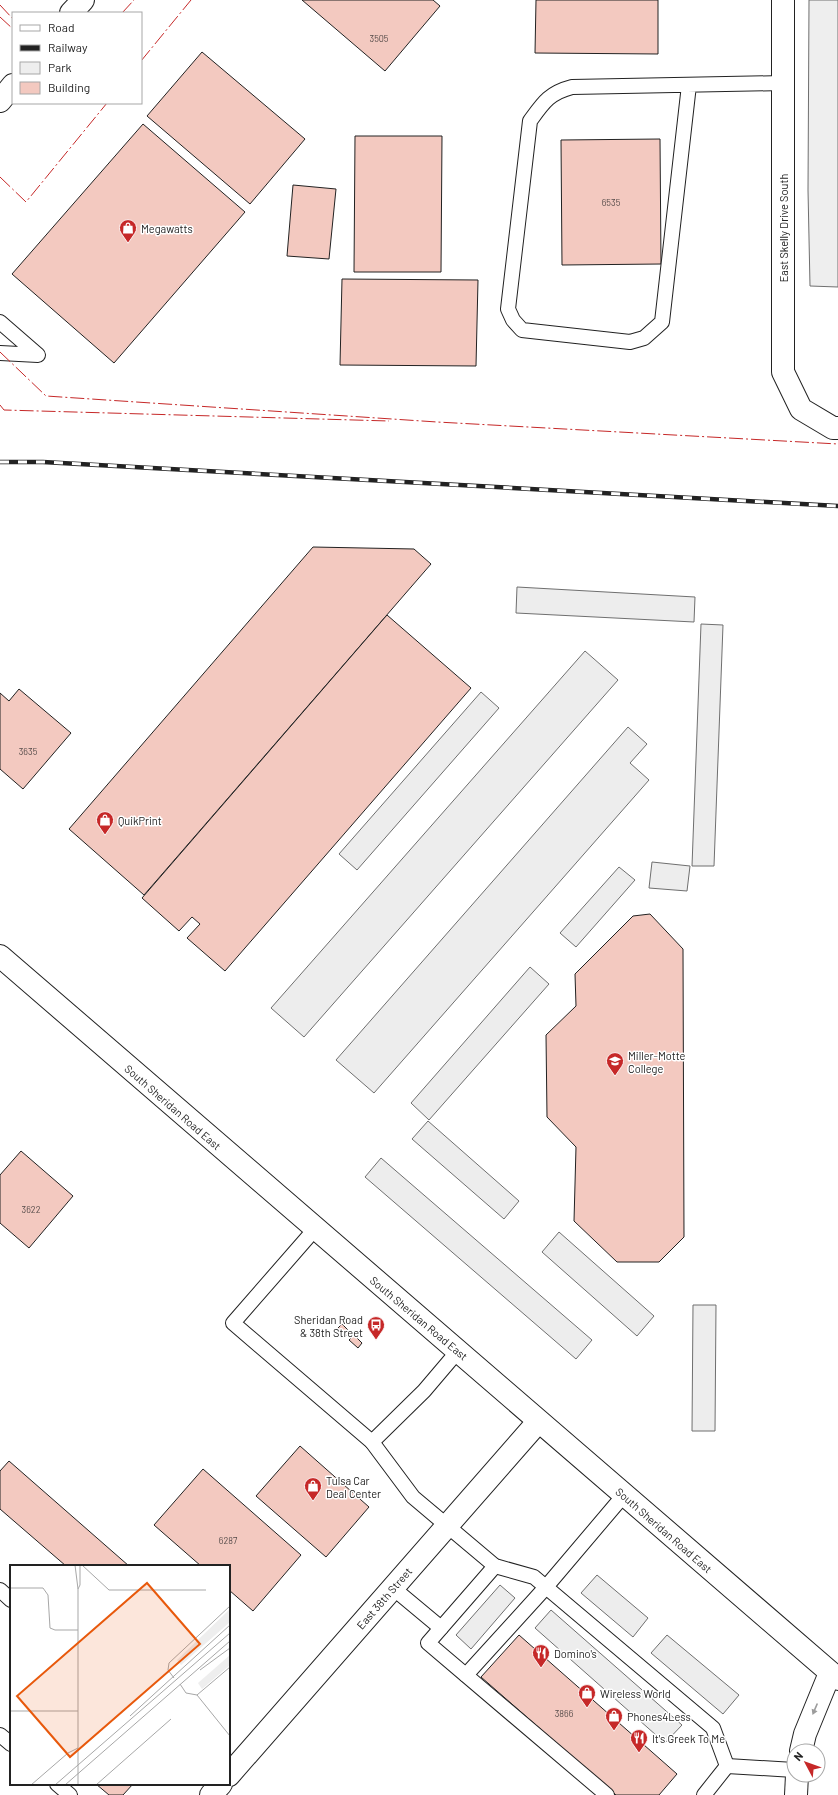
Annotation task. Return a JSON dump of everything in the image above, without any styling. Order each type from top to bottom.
[{"type":"main road","points":[[72,12],[83,0]]},
{"type":"main road","name":"East Skelly Drive South","points":[[783,0],[783,372],[801,409],[833,428],[838,428]]},
{"type":"main road","points":[[0,101],[12,86]]},
{"type":"main road","name":"South Sheridan Road East","points":[[0,956],[834,1676]]},
{"type":"main road","name":"East 38th Street","points":[[230,1774],[538,1422]]},
{"type":"main road","points":[[803,1743],[805,1734],[834,1676]]},
{"type":"main road","points":[[796,1795],[797,1783]]},
{"type":"main road","points":[[211,1795],[220,1785]]},
{"type":"lane","points":[[689,85],[662,322],[644,338],[630,342],[522,330],[512,320],[508,309],[530,121],[544,102],[557,90],[572,87],[783,83]]},
{"type":"lane","points":[[0,322],[38,354],[0,353]]},
{"type":"lane","points":[[315,1229],[233,1323],[372,1442],[413,1497],[495,1566],[534,1577],[713,1728],[727,1766]]},
{"type":"lane","points":[[372,1442],[424,1391],[458,1351]]},
{"type":"lane","points":[[466,1675],[546,1587],[624,1495]]},
{"type":"lane","points":[[495,1566],[428,1643],[607,1795]]},
{"type":"lane","points":[[393,1588],[441,1628]]},
{"type":"lane","points":[[0,1590],[10,1599]]},
{"type":"lane","points":[[0,1734],[10,1743]]},
{"type":"lane","points":[[727,1766],[786,1770]]},
{"type":"lane","points":[[704,1795],[727,1766]]},
{"type":"lane","points":[[58,1785],[70,1795]]},
{"type":"green space","points":[[809,0],[838,0],[838,287],[810,286],[808,190]]},
{"type":"shaded area","points":[[517,587],[695,597],[694,622],[516,613]]},
{"type":"shaded area","points":[[701,624],[723,625],[714,866],[692,866]]},
{"type":"shaded area","points":[[585,651],[618,680],[304,1037],[271,1008]]},
{"type":"shaded area","points":[[481,692],[499,708],[357,870],[339,854]]},
{"type":"shaded area","points":[[628,727],[647,744],[630,763],[649,780],[374,1093],[336,1060]]},
{"type":"shaded area","points":[[652,862],[690,866],[687,891],[649,888]]},
{"type":"shaded area","points":[[619,867],[635,880],[576,947],[560,933]]},
{"type":"shaded area","points":[[530,967],[549,984],[429,1120],[411,1103]]},
{"type":"shaded area","points":[[428,1121],[519,1201],[504,1219],[412,1139]]},
{"type":"shaded area","points":[[381,1158],[592,1340],[576,1359],[365,1177]]},
{"type":"shaded area","points":[[559,1232],[654,1316],[637,1336],[542,1252]]},
{"type":"shaded area","points":[[693,1305],[716,1305],[715,1431],[692,1431]]},
{"type":"shaded area","points":[[597,1575],[648,1618],[633,1637],[581,1593]]},
{"type":"shaded area","points":[[500,1585],[515,1598],[471,1649],[456,1635]]},
{"type":"shaded area","points":[[551,1610],[682,1725],[665,1743],[535,1628]]},
{"type":"shaded area","points":[[667,1635],[739,1695],[723,1714],[651,1653]]},
{"type":"building","points":[[302,0],[433,0],[440,6],[385,71]]},
{"type":"building","points":[[536,0],[658,0],[658,54],[535,53]]},
{"type":"building","points":[[202,52],[305,139],[250,204],[147,116]]},
{"type":"building","name":"Megawatts","points":[[143,124],[245,212],[114,363],[12,274]]},
{"type":"building","points":[[355,136],[442,136],[441,272],[354,272]]},
{"type":"building","points":[[660,139],[661,264],[562,265],[561,140]]},
{"type":"building","points":[[293,185],[336,189],[329,259],[287,256]]},
{"type":"building","points":[[342,279],[478,280],[476,366],[340,365]]},
{"type":"building","points":[[313,547],[414,549],[431,564],[144,895],[69,829]]},
{"type":"building","points":[[387,615],[471,688],[225,971],[187,938],[200,924],[192,917],[179,931],[142,898]]},
{"type":"building","points":[[19,689],[71,733],[23,789],[0,769],[0,693],[9,701]]},
{"type":"building","name":"Miller-Motte College","points":[[650,914],[683,949],[684,1237],[659,1262],[617,1262],[574,1221],[576,1147],[547,1117],[546,1035],[576,1006],[575,974],[633,916]]},
{"type":"building","points":[[21,1151],[73,1196],[29,1248],[0,1223],[0,1175]]},
{"type":"building","points":[[342,1324],[350,1332],[345,1337],[337,1329]]},
{"type":"building","points":[[354,1335],[362,1343],[358,1348],[349,1340]]},
{"type":"building","name":"Tulsa Car Deal Center","points":[[300,1446],[369,1507],[326,1557],[256,1496]]},
{"type":"building","points":[[9,1461],[128,1565],[65,1565],[0,1509],[0,1471]]},
{"type":"building","points":[[203,1469],[301,1555],[253,1611],[230,1591],[230,1565],[200,1565],[154,1525]]},
{"type":"building","points":[[519,1635],[677,1774],[659,1795],[616,1795],[481,1677]]},
{"type":"building","points":[[97,1785],[132,1785],[123,1795],[109,1795]]},
{"type":"railway","points":[[0,462],[43,462],[838,506]]},
{"type":"power","points":[[123,12],[134,0]]},
{"type":"power","points":[[142,60],[191,0]]},
{"type":"power","points":[[0,5],[12,18]]},
{"type":"power","points":[[0,17],[12,28]]},
{"type":"power","points":[[0,177],[26,202],[106,104]]},
{"type":"power","points":[[0,352],[46,396],[437,422],[838,444]]},
{"type":"power","points":[[0,405],[4,410],[389,421]]},
{"type":"place","name":"Megawatts","points":[[128,243]]},
{"type":"place","name":"QuikPrint","points":[[105,835]]},
{"type":"place","name":"Miller-Motte College","points":[[615,1076]]},
{"type":"place","name":"Sheridan Road & 38th Street","points":[[376,1340]]},
{"type":"place","name":"Tulsa Car Deal Center","points":[[313,1501]]},
{"type":"place","name":"Domino's","points":[[541,1668]]},
{"type":"place","name":"Wireless World","points":[[587,1708]]},
{"type":"place","name":"Phones4Less","points":[[614,1731]]},
{"type":"place","name":"It's Greek To Me","points":[[639,1753]]}]
